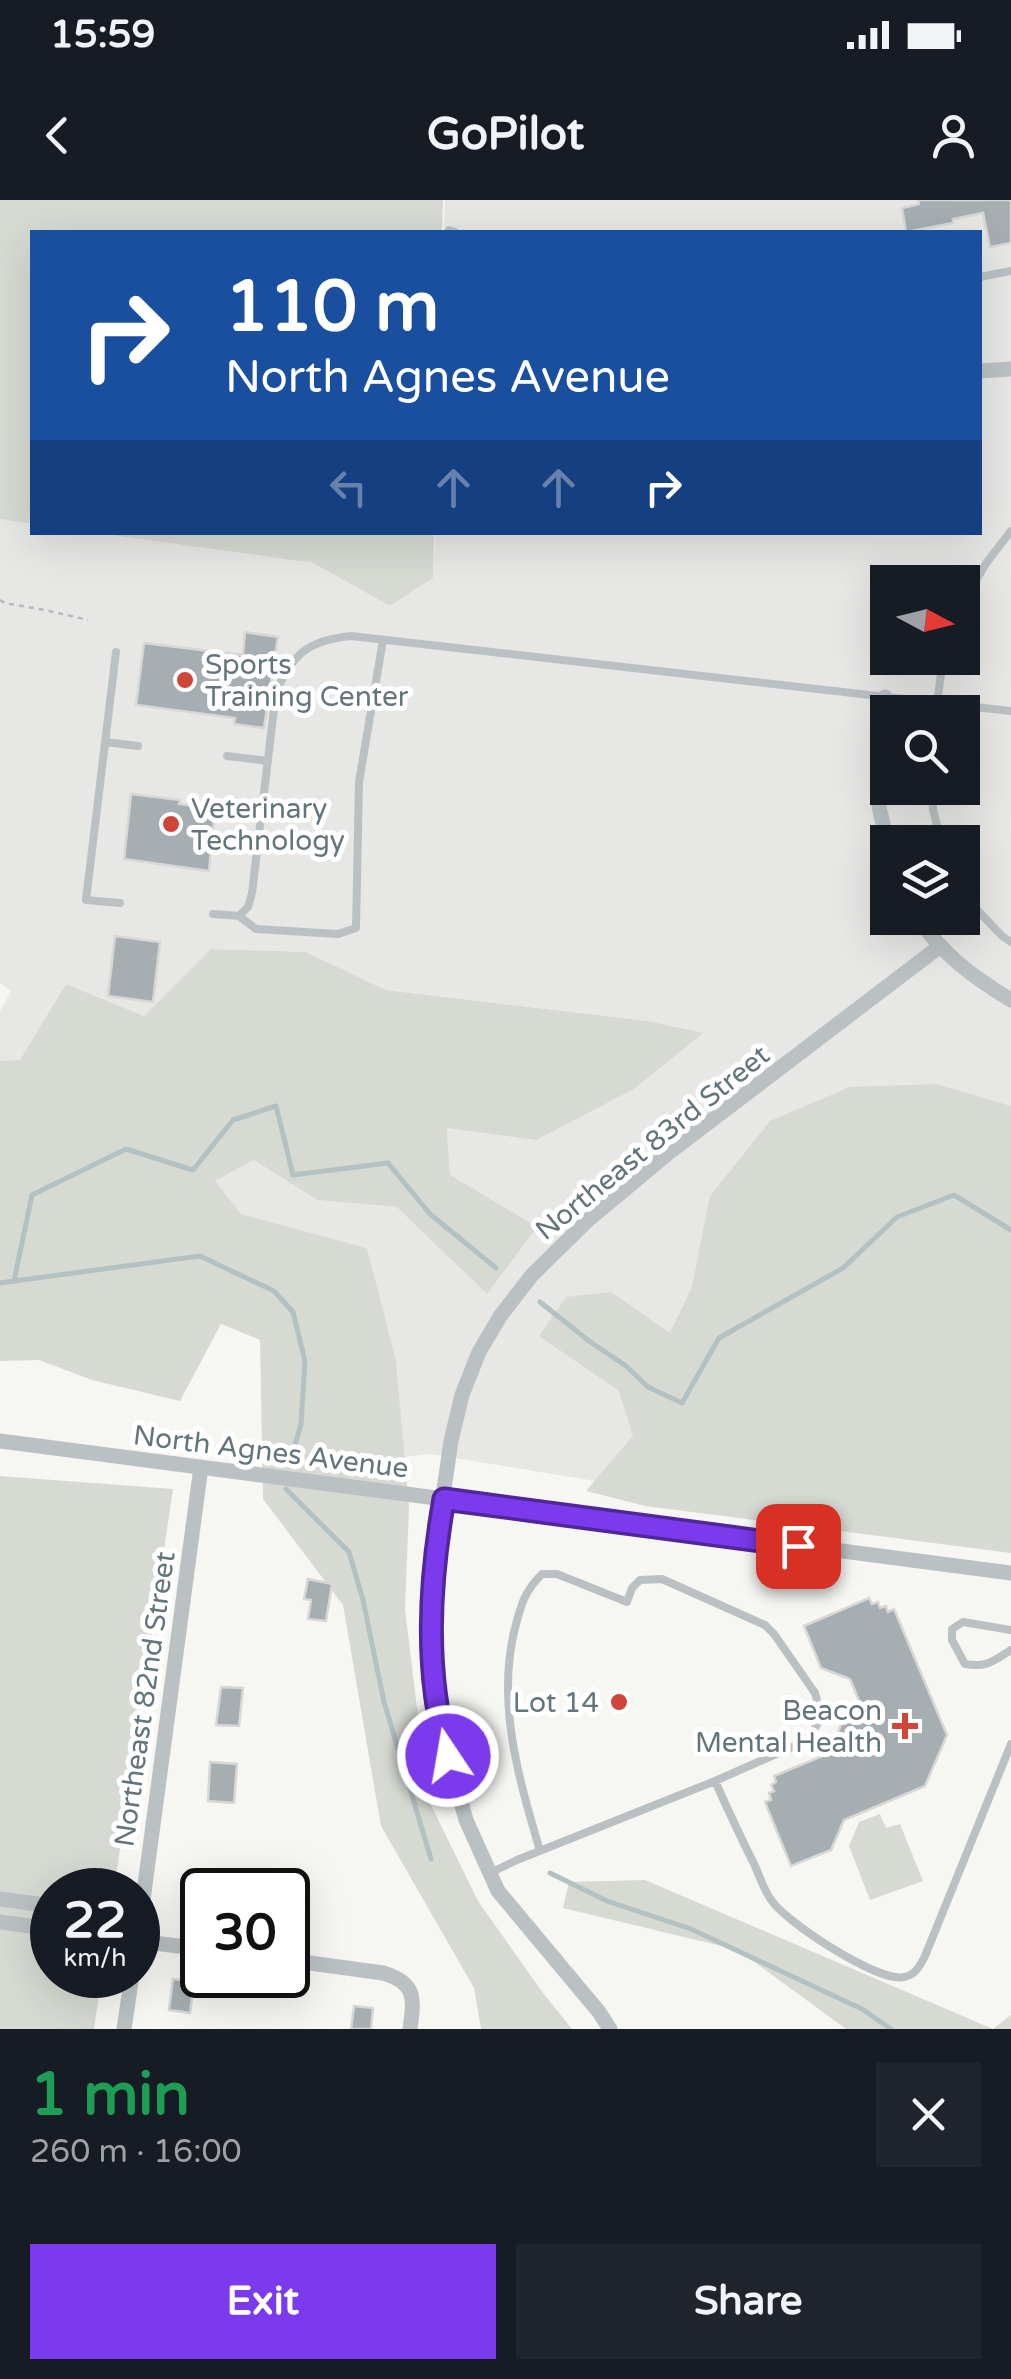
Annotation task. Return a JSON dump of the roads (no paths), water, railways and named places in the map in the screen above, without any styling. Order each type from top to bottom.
[{"type":"street","points":[[982,372],[1011,369]]},
{"type":"street","points":[[930,935],[939,947],[1011,1000]]},
{"type":"street","name":"Northeast 83rd Street","points":[[610,2029],[498,1891],[466,1820],[439,1723],[430,1634],[436,1544],[462,1395],[500,1315],[532,1275],[588,1220],[939,947]]},
{"type":"street","name":"North Agnes Avenue","points":[[0,1442],[1011,1573]]},
{"type":"street","name":"Northeast 82nd Street","points":[[146,1868],[202,1468]]},
{"type":"street","points":[[0,1899],[30,1903]]},
{"type":"street","points":[[0,1922],[30,1926]]},
{"type":"street","points":[[310,1963],[397,1977],[412,1993],[410,2029]]},
{"type":"street","points":[[124,2029],[129,1998]]},
{"type":"lane","points":[[982,277],[1011,271]]},
{"type":"lane","points":[[980,574],[1011,530]]},
{"type":"lane","points":[[239,916],[248,907],[252,893],[276,692],[284,672],[297,656],[331,638],[350,636],[870,696]]},
{"type":"lane","points":[[213,914],[239,916],[256,929],[338,934],[356,928],[359,782],[383,640]]},
{"type":"lane","points":[[116,652],[86,900],[120,903]]},
{"type":"lane","points":[[980,710],[1011,711]]},
{"type":"lane","points":[[105,742],[138,746]]},
{"type":"lane","points":[[228,756],[268,760]]},
{"type":"lane","points":[[980,913],[1011,942]]},
{"type":"lane","points":[[490,1874],[714,1782],[797,1745],[810,1735],[819,1721],[815,1693],[765,1624],[662,1579],[640,1580],[627,1602],[556,1574],[542,1574],[523,1598],[507,1692],[521,1786],[540,1851]]},
{"type":"lane","points":[[1011,1630],[963,1622],[952,1629],[952,1640],[965,1664],[986,1665],[1011,1650]]},
{"type":"lane","points":[[714,1782],[772,1902],[837,1952],[894,1978],[907,1977],[917,1971],[925,1956],[1011,1744]]},
{"type":"waterway","points":[[0,1283],[14,1281],[32,1195],[126,1149],[193,1170],[233,1120],[276,1106],[293,1175],[388,1163],[430,1214],[496,1268]]},
{"type":"waterway","points":[[540,1302],[648,1387],[682,1403],[719,1338],[843,1268],[897,1217],[954,1195],[1011,1230]]},
{"type":"waterway","points":[[14,1281],[200,1256],[274,1291],[293,1312],[305,1361],[301,1424],[289,1466]]},
{"type":"waterway","points":[[286,1489],[349,1552],[384,1702],[431,1859]]},
{"type":"waterway","points":[[550,1873],[607,1901],[691,1929],[862,2009],[891,2029]]},
{"type":"place","name":"Sports Training Center","points":[[185,680]]},
{"type":"place","name":"Veterinary Technology","points":[[171,824]]},
{"type":"place","name":"Lot 14","points":[[619,1702]]},
{"type":"place","name":"Beacon Mental Health","points":[[905,1726]]}]
